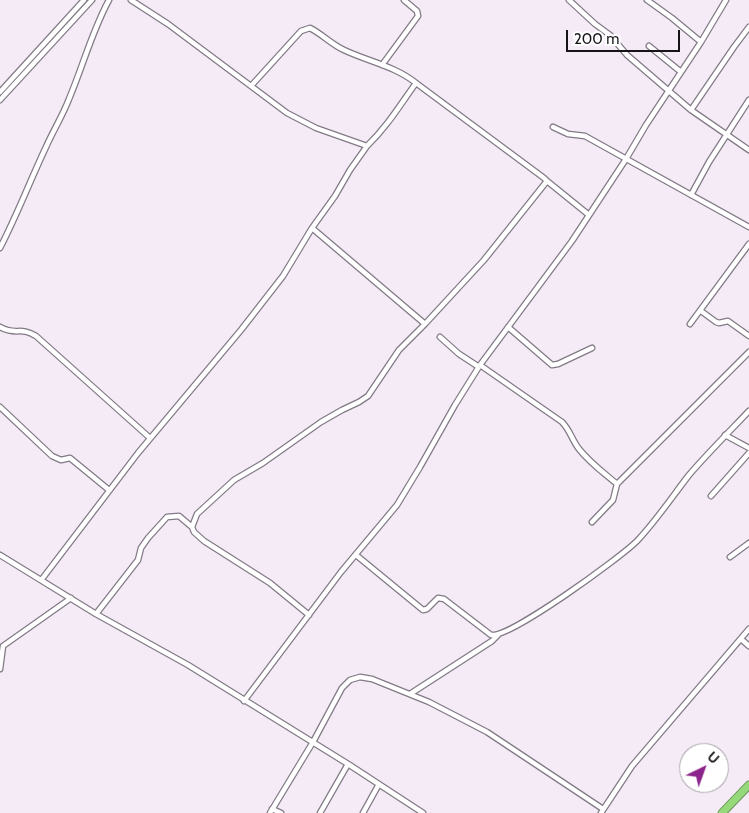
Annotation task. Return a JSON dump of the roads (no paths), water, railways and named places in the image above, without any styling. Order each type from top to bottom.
[{"type":"highway","points":[[722,813],[749,785]]},
{"type":"street","points":[[0,92],[84,0]]},
{"type":"street","points":[[0,100],[92,0]]},
{"type":"street","points":[[0,248],[65,110],[92,36],[110,0]]},
{"type":"street","points":[[131,0],[168,24],[298,120],[367,146]]},
{"type":"street","points":[[382,65],[418,16],[417,12],[404,0]]},
{"type":"street","points":[[569,0],[610,35],[621,50],[691,110],[726,136],[749,150]]},
{"type":"street","points":[[647,0],[701,42]]},
{"type":"street","points":[[244,701],[356,555],[390,515],[408,488],[479,366],[589,215],[726,0]]},
{"type":"street","points":[[691,110],[749,27]]},
{"type":"street","points":[[251,86],[301,31],[310,28],[344,50],[401,73],[416,83],[544,178],[589,215]]},
{"type":"street","points":[[649,46],[681,72]]},
{"type":"street","points":[[42,579],[150,438],[241,330],[283,276],[350,170],[367,146],[380,134],[398,111],[416,83]]},
{"type":"street","points":[[691,195],[749,100]]},
{"type":"street","points":[[553,127],[568,134],[584,136],[749,227]]},
{"type":"street","points":[[192,526],[197,514],[234,480],[263,463],[321,422],[364,400],[399,350],[484,260],[546,181]]},
{"type":"street","points":[[312,228],[425,324]]},
{"type":"street","points":[[690,324],[749,244]]},
{"type":"street","points":[[701,311],[716,322],[728,321],[749,336]]},
{"type":"street","points":[[0,327],[13,332],[28,332],[36,336],[150,438]]},
{"type":"street","points":[[508,328],[552,365],[592,348]]},
{"type":"street","points":[[440,337],[459,354],[562,422],[568,429],[573,441],[589,461],[618,484]]},
{"type":"street","points":[[592,522],[612,500],[618,484],[749,352]]},
{"type":"street","points":[[0,407],[52,456],[61,460],[70,458],[109,490]]},
{"type":"street","points":[[410,694],[492,641],[498,635],[535,616],[630,546],[699,464],[749,411]]},
{"type":"street","points":[[726,435],[749,448]]},
{"type":"street","points":[[712,496],[749,453]]},
{"type":"street","points":[[96,614],[138,560],[144,543],[168,517],[178,516],[192,526],[194,532],[204,541],[270,583],[309,615]]},
{"type":"street","points":[[730,557],[749,543]]},
{"type":"street","points":[[0,555],[42,579],[96,614],[188,665],[348,764],[416,811],[423,813]]},
{"type":"street","points":[[356,555],[420,609],[425,610],[438,598],[444,599],[488,633],[498,635]]},
{"type":"street","points":[[0,669],[3,646],[71,598]]},
{"type":"street","points":[[281,813],[271,811],[313,742],[342,688],[350,680],[360,677],[372,679],[429,702],[487,732],[602,811],[632,766],[749,628]]},
{"type":"street","points":[[741,638],[749,646]]},
{"type":"street","points":[[320,813],[348,764]]},
{"type":"street","points":[[363,813],[379,784]]}]
